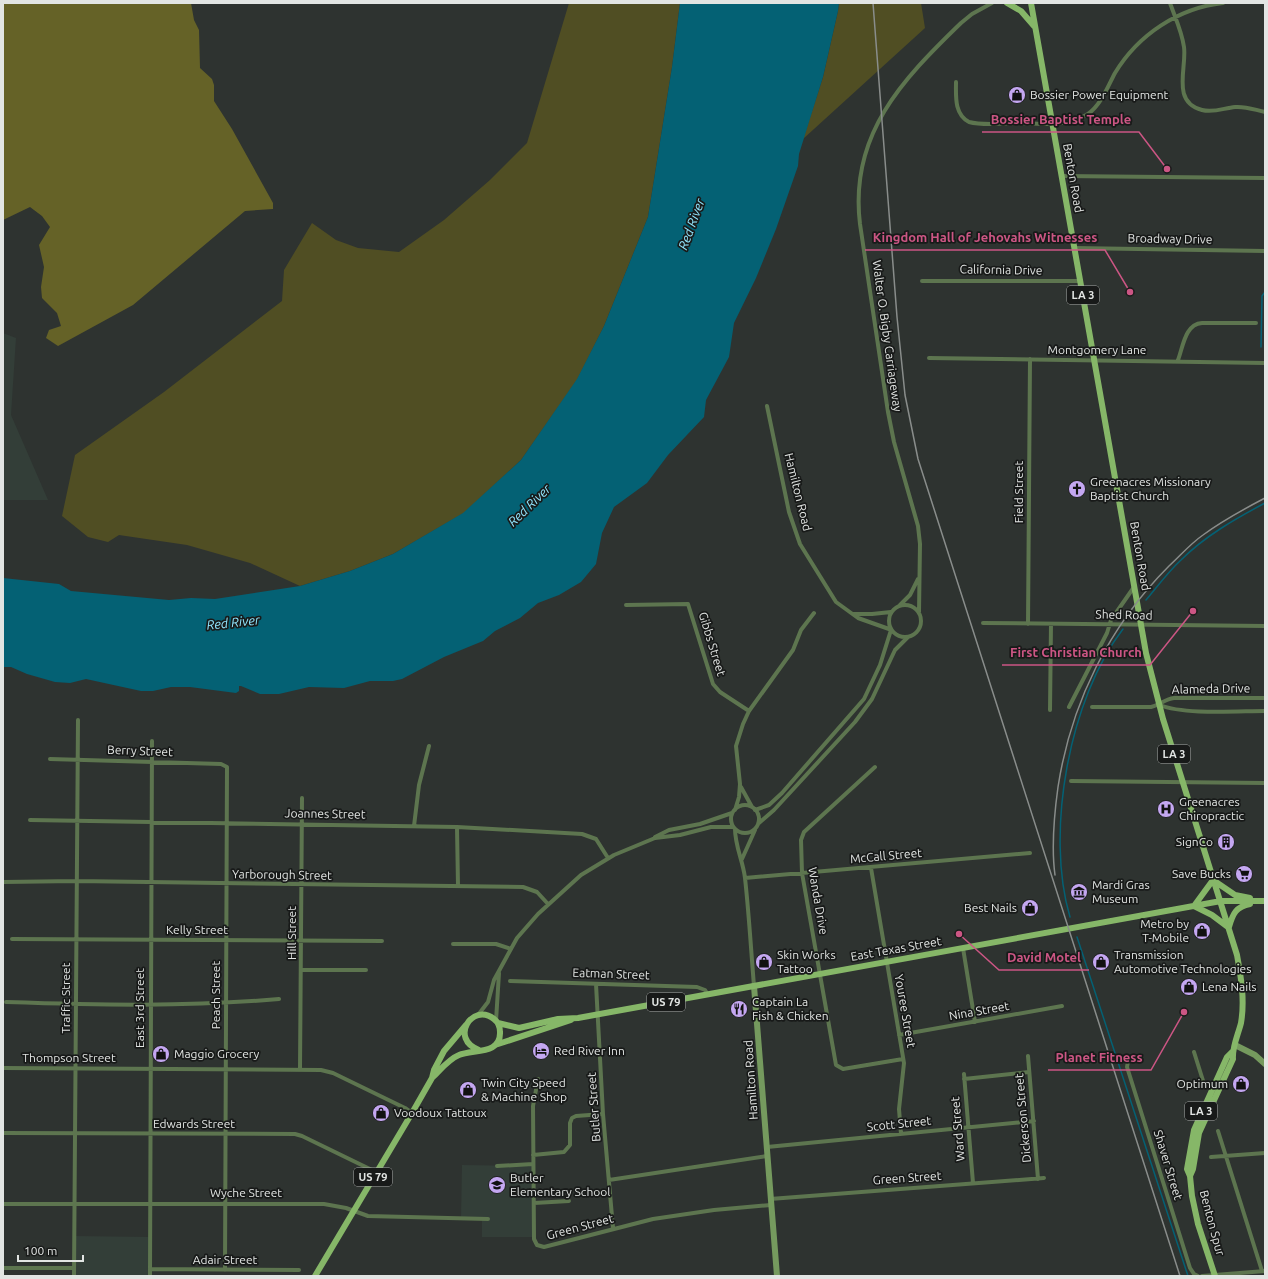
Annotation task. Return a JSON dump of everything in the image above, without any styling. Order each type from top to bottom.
[{"type":"main road","points":[[1007,3],[1021,11],[1035,28]]},
{"type":"main road","name":"Benton Road","points":[[1031,3],[1134,587],[1159,705],[1237,955],[1243,998],[1241,1022],[1235,1045]]},
{"type":"main road","points":[[1213,880],[1235,895],[1263,901],[1237,909],[1232,915],[1229,927],[1212,915],[1194,906],[1213,880]]},
{"type":"main road","name":"East Texas Street","points":[[315,1276],[432,1078],[447,1063],[459,1055],[479,1050],[488,1050],[496,1045],[578,1018],[598,1014],[1221,901],[1263,901]]},
{"type":"main road","name":"East Texas Street","points":[[432,1078],[434,1070],[444,1051],[466,1025],[477,1015],[488,1015],[497,1022],[519,1028],[558,1019],[578,1018]]},
{"type":"main road","points":[[496,1045],[500,1037],[497,1022]]},
{"type":"main road","points":[[466,1025],[464,1030],[466,1040],[469,1045],[479,1050]]},
{"type":"main road","name":"Benton Spur","points":[[1215,1276],[1198,1224],[1190,1176],[1187,1169],[1194,1130],[1226,1057],[1232,1052],[1235,1045]]},
{"type":"street","name":"Walter O. Bigby Carriageway","points":[[919,612],[920,544],[918,526],[888,412],[858,209],[858,185],[863,158],[873,130],[886,108],[905,83],[947,36],[972,14],[992,3]]},
{"type":"street","points":[[1170,3],[1184,46],[1181,85],[1184,94],[1190,103],[1198,109],[1209,111],[1241,107],[1265,112]]},
{"type":"street","points":[[956,82],[957,106],[962,117],[969,122],[1052,124],[1073,120],[1092,111],[1124,60],[1135,46],[1150,33],[1175,17],[1200,7],[1223,3]]},
{"type":"street","points":[[1061,176],[1265,178]]},
{"type":"street","name":"Broadway Drive","points":[[1074,248],[1265,251]]},
{"type":"street","name":"California Drive","points":[[922,281],[1080,281]]},
{"type":"street","points":[[1178,360],[1188,332],[1194,324],[1256,323]]},
{"type":"street","name":"Montgomery Lane","points":[[929,358],[1094,361],[1178,360],[1265,363]]},
{"type":"street","name":"Field Street","points":[[1028,624],[1030,359]]},
{"type":"street","name":"Hamilton Road","points":[[767,406],[789,512],[800,544],[836,602],[858,618],[890,629]]},
{"type":"street","name":"Walter O. Bigby Carriageway","points":[[900,605],[910,595],[919,576]]},
{"type":"street","points":[[1069,707],[1107,633],[1109,625],[1134,587]]},
{"type":"street","name":"Gibbs Street","points":[[626,605],[688,604],[713,684],[720,692],[749,711]]},
{"type":"street","points":[[758,823],[774,810],[855,722],[872,699],[895,650],[917,632],[920,628],[921,622],[919,612],[910,606],[900,605],[891,612],[852,614]]},
{"type":"street","points":[[477,1015],[488,1002],[494,980],[526,926],[581,875],[608,858],[655,838],[669,830],[700,824],[734,812],[742,806],[754,809],[769,805],[782,793],[864,699],[880,664],[890,629],[888,621],[891,612]]},
{"type":"street","points":[[734,828],[731,818],[739,797],[740,784],[736,746],[741,728],[749,711],[793,650],[802,630],[814,613]]},
{"type":"street","name":"Shed Road","points":[[983,623],[1265,626]]},
{"type":"street","points":[[1050,710],[1052,624]]},
{"type":"street","points":[[890,629],[898,637],[908,638]]},
{"type":"street","name":"Alameda Drive","points":[[1159,705],[1166,700],[1174,698],[1265,698]]},
{"type":"street","name":"Alameda Drive","points":[[1092,707],[1147,707],[1159,705],[1171,708],[1195,710],[1265,711]]},
{"type":"street","name":"Traffic Street","points":[[74,1276],[76,820],[78,720]]},
{"type":"street","name":"East 3rd Street","points":[[150,1276],[150,940],[152,741]]},
{"type":"street","points":[[414,826],[419,785],[429,746]]},
{"type":"street","name":"Berry Street","points":[[50,758],[221,764],[227,767]]},
{"type":"street","name":"Peach Street","points":[[225,1270],[227,767]]},
{"type":"street","name":"Wanda Drive","points":[[875,767],[804,832],[800,840],[802,873],[821,974],[835,1063],[838,1067],[843,1069],[903,1059]]},
{"type":"street","points":[[1071,782],[1265,783]]},
{"type":"street","points":[[740,784],[748,801],[759,818],[742,859]]},
{"type":"street","name":"Hill Street","points":[[300,1069],[302,970],[302,798]]},
{"type":"street","name":"Joannes Street","points":[[30,820],[457,826],[587,835],[600,842],[608,858]]},
{"type":"street","points":[[457,826],[458,886]]},
{"type":"street","points":[[655,838],[680,835],[711,827],[734,828],[744,833],[748,833],[756,828]]},
{"type":"street","name":"Hamilton Road","points":[[734,828],[735,839],[742,859],[745,878],[777,1276]]},
{"type":"street","name":"McCall Street","points":[[745,878],[1030,853]]},
{"type":"street","name":"Youree Street","points":[[871,868],[903,1059],[904,1070],[898,1109],[900,1134]]},
{"type":"street","name":"Yarborough Street","points":[[3,882],[76,881],[529,888],[537,892],[548,904]]},
{"type":"street","name":"Kelly Street","points":[[12,939],[382,941]]},
{"type":"street","points":[[453,944],[496,944],[511,949]]},
{"type":"street","points":[[963,948],[975,1022]]},
{"type":"street","points":[[302,970],[366,970]]},
{"type":"street","points":[[497,1022],[499,973]]},
{"type":"street","name":"Eatman Street","points":[[510,981],[697,987],[705,990],[708,995]]},
{"type":"street","name":"Butler Street","points":[[596,984],[613,1228]]},
{"type":"street","points":[[6,1002],[76,1004],[226,1004],[279,999]]},
{"type":"street","name":"Nina Street","points":[[899,1035],[1062,1006]]},
{"type":"street","points":[[1235,1045],[1255,1055],[1265,1064]]},
{"type":"street","points":[[1194,1052],[1204,1088]]},
{"type":"street","name":"Dickerson Street","points":[[1028,1056],[1038,1178]]},
{"type":"street","name":"Shaver Street","points":[[1128,1061],[1127,1067],[1129,1074],[1190,1268],[1196,1275]]},
{"type":"street","name":"Thompson Street","points":[[3,1068],[226,1068],[321,1070],[333,1073],[405,1108],[412,1113]]},
{"type":"street","name":"Ward Street","points":[[973,1183],[964,1077],[1029,1072]]},
{"type":"street","points":[[538,1079],[533,1106],[534,1203],[569,1201]]},
{"type":"street","points":[[533,1155],[564,1152],[570,1146],[570,1123],[572,1118],[576,1116],[604,1114]]},
{"type":"street","name":"Scott Street","points":[[767,1147],[1034,1121]]},
{"type":"street","points":[[1202,1276],[1263,1271],[1218,1130]]},
{"type":"street","name":"Edwards Street","points":[[3,1133],[226,1134],[302,1136],[376,1172]]},
{"type":"street","points":[[1211,1157],[1265,1153]]},
{"type":"street","points":[[609,1180],[767,1156]]},
{"type":"street","points":[[497,1166],[533,1164]]},
{"type":"street","name":"Green Street","points":[[534,1203],[534,1239],[537,1246],[544,1247],[613,1228],[689,1213],[770,1202],[973,1183],[1044,1178]]},
{"type":"street","name":"Wyche Street","points":[[3,1204],[324,1204],[340,1206],[368,1216],[382,1218],[488,1219]]},
{"type":"street","points":[[3,1268],[74,1268]]},
{"type":"street","name":"Adair Street","points":[[150,1269],[299,1270]]},
{"type":"shaded area","points":[[3,3],[191,3],[194,20],[199,30],[200,68],[212,79],[214,85],[214,101],[232,129],[273,203],[273,209],[245,211],[133,305],[58,346],[46,338],[49,330],[61,326],[57,313],[42,298],[41,287],[44,267],[39,245],[50,227],[42,216],[30,207],[3,220]]},
{"type":"shaded area","points":[[569,3],[680,3],[672,67],[648,217],[604,326],[577,380],[521,460],[464,513],[393,554],[350,571],[300,586],[250,563],[187,545],[119,535],[108,542],[88,537],[62,516],[75,455],[164,392],[282,301],[284,270],[312,223],[336,240],[358,248],[399,252],[444,220],[490,180],[527,143]]},
{"type":"shaded area","points":[[839,3],[921,3],[925,28],[803,139],[823,77]]},
{"type":"shaded area","points":[[3,333],[16,338],[11,415],[48,500],[3,500]]},
{"type":"shaded area","name":"Butler Elementary School","points":[[462,1165],[532,1166],[533,1237],[482,1237],[482,1218],[461,1218]]},
{"type":"shaded area","points":[[74,1236],[150,1237],[150,1276],[74,1276]]},
{"type":"water","name":"Red River","points":[[680,3],[839,3],[823,77],[799,154],[798,166],[776,229],[756,278],[734,323],[729,357],[706,400],[704,417],[668,455],[647,483],[614,507],[602,533],[596,564],[581,582],[559,595],[538,603],[520,618],[495,631],[483,641],[444,657],[402,679],[393,681],[370,681],[344,688],[309,687],[279,694],[260,694],[241,686],[239,686],[239,691],[236,693],[190,687],[171,687],[153,691],[141,691],[86,679],[70,683],[55,682],[27,674],[11,667],[3,667],[3,578],[59,584],[71,591],[169,600],[191,598],[215,599],[300,586],[350,571],[393,554],[463,513],[521,460],[577,379],[604,326],[648,217],[672,67]]},
{"type":"waterway","points":[[1261,347],[1262,296],[1265,292]]},
{"type":"waterway","points":[[1146,600],[1172,569],[1190,551],[1210,536],[1265,503]]},
{"type":"waterway","points":[[1070,917],[1063,883],[1060,846],[1062,807],[1067,768],[1076,729],[1088,692],[1104,658],[1123,629]]},
{"type":"waterway","points":[[1077,937],[1188,1276]]},
{"type":"railway","points":[[873,3],[897,317],[905,395],[918,459],[1180,1276]]},
{"type":"railway","points":[[1055,875],[1053,853],[1054,820],[1064,756],[1072,725],[1083,696],[1111,640],[1128,614],[1148,589],[1189,546],[1218,525],[1265,498]]},
{"type":"place","name":"Bossier Power Equipment","points":[[1017,95]]},
{"type":"place","name":"Bossier Baptist Temple","points":[[1167,169]]},
{"type":"place","name":"Kingdom Hall of Jehovahs Witnesses","points":[[1130,292]]},
{"type":"place","name":"Greenacres Missionary Baptist Church","points":[[1077,489]]},
{"type":"place","name":"First Christian Church","points":[[1193,611]]},
{"type":"place","name":"Greenacres Chiropractic","points":[[1166,809]]},
{"type":"place","name":"SignCo","points":[[1226,842]]},
{"type":"place","name":"Save Bucks","points":[[1244,874]]},
{"type":"place","name":"Mardi Gras Museum","points":[[1079,892]]},
{"type":"place","name":"Best Nails","points":[[1030,908]]},
{"type":"place","name":"Metro by T-Mobile","points":[[1202,931]]},
{"type":"place","name":"David Motel","points":[[959,934]]},
{"type":"place","name":"Skin Works Tattoo","points":[[764,962]]},
{"type":"place","name":"Transmission Automotive Technologies","points":[[1101,962]]},
{"type":"place","name":"Lena Nails","points":[[1189,987]]},
{"type":"place","name":"Captain La Fish & Chicken","points":[[739,1009]]},
{"type":"place","name":"Planet Fitness","points":[[1184,1012]]},
{"type":"place","name":"Red River Inn","points":[[541,1051]]},
{"type":"place","name":"Maggio Grocery","points":[[161,1054]]},
{"type":"place","name":"Optimum","points":[[1241,1084]]},
{"type":"place","name":"Twin City Speed & Machine Shop","points":[[468,1090]]},
{"type":"place","name":"Voodoux Tattoux","points":[[381,1113]]},
{"type":"place","name":"Butler Elementary School","points":[[497,1185]]}]
